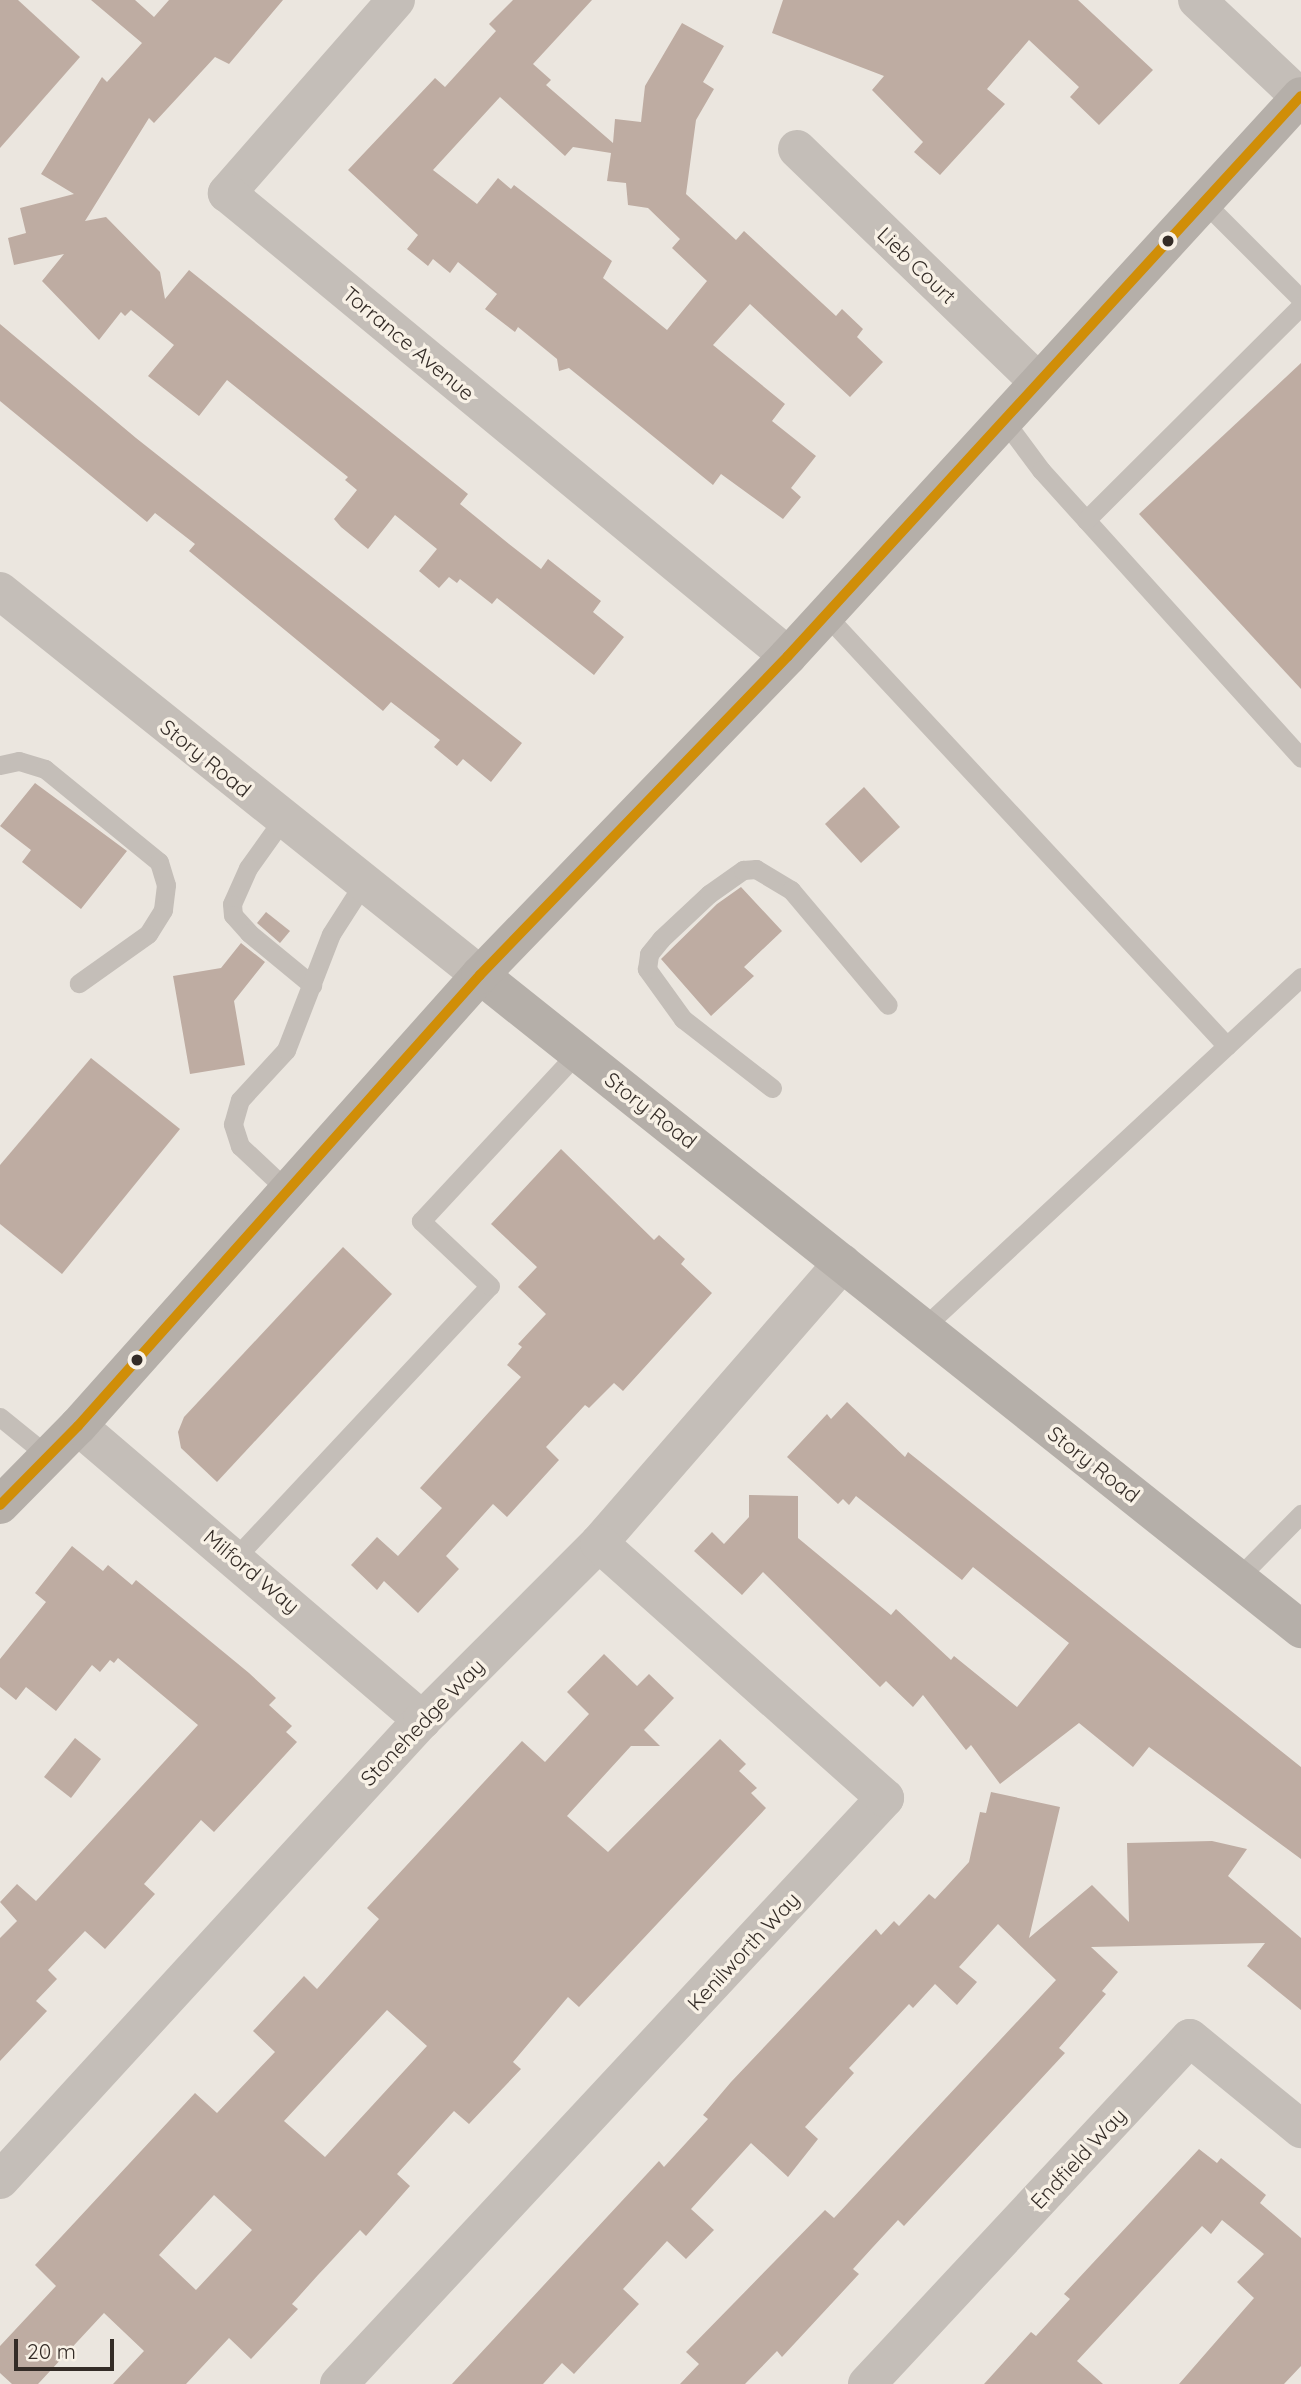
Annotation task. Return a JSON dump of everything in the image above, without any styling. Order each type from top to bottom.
[{"type":"main road","points":[[0,1506],[78,1426],[480,975],[788,656],[1037,381],[1301,96]]},
{"type":"main road","name":"Story Road","points":[[480,975],[1301,1629]]},
{"type":"street","name":"Torrance Avenue","points":[[396,0],[227,193],[788,656]]},
{"type":"street","points":[[1198,0],[1301,96]]},
{"type":"street","name":"Lieb Court","points":[[797,149],[1037,381]]},
{"type":"street","name":"Story Road","points":[[0,591],[480,975]]},
{"type":"street","name":"Stonehedge Way","points":[[0,2180],[422,1720],[599,1543],[842,1263]]},
{"type":"street","name":"Milford Way","points":[[78,1426],[236,1557],[422,1720]]},
{"type":"street","name":"Kenilworth Way","points":[[339,2384],[886,1798],[599,1543]]},
{"type":"street","name":"Endfield Way","points":[[867,2384],[1190,2038],[1301,2129]]},
{"type":"lane","points":[[1203,201],[1301,299]]},
{"type":"lane","points":[[1086,520],[1301,306]]},
{"type":"lane","points":[[1003,419],[1086,520],[1301,758]]},
{"type":"lane","points":[[825,614],[1227,1046]]},
{"type":"lane","points":[[0,765],[19,761],[45,769],[159,862],[166,885],[163,910],[148,934],[79,983]]},
{"type":"lane","points":[[283,819],[248,868],[232,904],[233,915],[249,933],[312,985]]},
{"type":"lane","points":[[772,1088],[684,1019],[647,969],[649,954],[660,939],[709,894],[743,870],[756,869],[791,890],[888,1005]]},
{"type":"lane","points":[[288,1191],[240,1146],[233,1124],[240,1100],[286,1050],[331,934],[363,884]]},
{"type":"lane","points":[[923,1328],[1301,977]]},
{"type":"lane","points":[[236,1557],[490,1286],[421,1221],[578,1053]]},
{"type":"lane","points":[[0,1417],[48,1456]]},
{"type":"lane","points":[[1238,1578],[1301,1514]]},
{"type":"building","points":[[0,0],[18,0],[80,57],[0,148]]},
{"type":"building","points":[[91,0],[135,0],[154,17],[169,0],[283,0],[229,64],[215,57],[154,123],[149,118],[85,221],[106,217],[160,272],[165,299],[189,270],[468,494],[460,504],[509,544],[541,569],[548,559],[601,601],[593,612],[624,637],[594,675],[497,598],[492,604],[460,579],[457,583],[449,577],[439,588],[419,571],[437,549],[395,515],[368,549],[334,519],[357,490],[345,480],[348,477],[227,380],[199,416],[148,376],[174,345],[131,310],[125,316],[121,312],[99,340],[42,281],[64,254],[14,265],[8,238],[26,233],[20,208],[74,194],[41,174],[102,77],[107,82],[142,43]]},
{"type":"building","points":[[513,0],[592,0],[533,64],[551,80],[546,85],[613,143],[615,119],[641,122],[645,86],[682,23],[724,46],[703,82],[714,89],[696,120],[686,194],[736,240],[744,231],[836,316],[842,309],[863,329],[857,337],[883,362],[850,397],[750,304],[713,345],[785,404],[772,421],[816,456],[791,488],[801,497],[783,519],[721,474],[713,485],[569,368],[559,371],[557,359],[518,327],[515,332],[485,309],[497,294],[458,262],[450,273],[433,259],[428,266],[407,249],[418,235],[348,170],[435,78],[445,87],[496,31],[489,24]],"holes":[[[500,97],[565,156],[573,147],[611,153],[607,181],[626,183],[628,205],[648,208],[680,239],[672,248],[707,281],[667,330],[603,278],[612,261],[514,185],[511,189],[498,178],[477,204],[433,170]]]},
{"type":"building","points":[[783,0],[1078,0],[1153,70],[1099,125],[1070,97],[1079,87],[1029,40],[987,89],[1005,104],[940,175],[914,152],[923,142],[872,90],[884,76],[772,33]]},
{"type":"building","points":[[0,324],[136,438],[522,743],[491,782],[463,759],[457,766],[434,747],[440,740],[391,702],[383,711],[189,551],[195,544],[155,513],[147,522],[0,401]]},
{"type":"building","points":[[1301,363],[1301,689],[1139,514]]},
{"type":"building","points":[[35,783],[127,851],[81,909],[22,862],[31,850],[0,826]]},
{"type":"building","points":[[864,787],[900,827],[861,863],[825,824]]},
{"type":"building","points":[[741,887],[782,931],[744,967],[754,976],[711,1016],[661,959],[717,904]]},
{"type":"building","points":[[266,912],[290,931],[280,943],[257,923]]},
{"type":"building","points":[[241,943],[265,962],[234,1001],[245,1065],[190,1074],[173,976],[221,968]]},
{"type":"building","points":[[91,1058],[180,1129],[62,1274],[0,1224],[0,1165]]},
{"type":"building","points":[[561,1149],[654,1240],[659,1235],[685,1259],[681,1264],[712,1293],[623,1391],[614,1383],[589,1408],[585,1405],[546,1447],[559,1460],[507,1517],[493,1504],[446,1556],[459,1569],[418,1613],[384,1581],[377,1590],[351,1565],[377,1537],[398,1556],[442,1508],[420,1488],[521,1377],[507,1365],[522,1347],[518,1344],[546,1314],[518,1287],[537,1267],[491,1224]]},
{"type":"building","points":[[343,1247],[392,1294],[217,1482],[181,1448],[178,1432],[184,1417]]},
{"type":"building","points":[[847,1402],[905,1457],[908,1452],[1301,1767],[1301,1859],[1149,1747],[1133,1767],[1079,1723],[1000,1784],[971,1745],[966,1750],[923,1695],[913,1707],[886,1681],[880,1687],[763,1572],[742,1595],[694,1551],[712,1532],[724,1544],[749,1517],[749,1495],[798,1496],[798,1538],[891,1615],[896,1609],[951,1660],[954,1656],[1017,1707],[1069,1643],[973,1567],[962,1580],[856,1496],[849,1505],[843,1499],[838,1504],[787,1457],[827,1414],[831,1419]]},
{"type":"building","points":[[72,1546],[103,1571],[108,1565],[132,1585],[136,1580],[249,1673],[276,1698],[269,1705],[292,1726],[286,1732],[297,1742],[214,1832],[201,1820],[144,1884],[155,1894],[105,1949],[85,1931],[48,1970],[57,1979],[36,2001],[47,2011],[0,2061],[0,1938],[17,1921],[0,1902],[17,1884],[36,1901],[198,1725],[118,1658],[114,1663],[110,1660],[100,1672],[92,1665],[56,1711],[26,1687],[16,1700],[0,1687],[0,1659],[46,1602],[35,1593]]},
{"type":"building","points":[[604,1654],[637,1686],[649,1674],[674,1698],[644,1730],[660,1746],[631,1746],[567,1816],[608,1852],[720,1739],[746,1764],[739,1771],[757,1788],[751,1793],[766,1808],[579,2007],[568,1997],[513,2062],[521,2069],[469,2124],[454,2111],[397,2174],[410,2186],[366,2236],[360,2230],[318,2275],[292,2304],[298,2309],[251,2359],[229,2338],[186,2384],[113,2384],[144,2351],[104,2313],[38,2384],[12,2384],[0,2373],[0,2346],[56,2286],[35,2265],[195,2093],[217,2113],[275,2052],[253,2031],[304,1976],[317,1989],[379,1919],[367,1908],[522,1741],[545,1762],[589,1714],[567,1692]],"holes":[[[387,2010],[427,2046],[325,2157],[284,2121]],[[214,2195],[252,2230],[196,2290],[159,2255]]]},
{"type":"building","points":[[75,1738],[101,1759],[71,1798],[44,1777]]},
{"type":"building","points":[[991,1792],[1060,1807],[1029,1938],[1092,1885],[1129,1922],[1127,1843],[1212,1841],[1247,1849],[1228,1876],[1301,1938],[1301,2010],[1247,1966],[1265,1943],[1091,1947],[1118,1972],[1102,1991],[1106,1994],[1059,2048],[1065,2053],[904,2226],[898,2220],[853,2269],[859,2274],[782,2357],[777,2351],[745,2384],[680,2384],[699,2364],[686,2352],[825,2210],[834,2218],[1056,1980],[998,1924],[959,1967],[977,1982],[957,2005],[935,1984],[913,2008],[909,2004],[849,2068],[854,2073],[805,2127],[818,2139],[788,2177],[751,2143],[691,2209],[714,2230],[686,2259],[667,2241],[623,2289],[639,2304],[574,2374],[562,2363],[543,2384],[452,2384],[659,2161],[664,2167],[708,2119],[703,2115],[731,2082],[876,1929],[881,1935],[894,1921],[899,1926],[929,1894],[935,1899],[969,1862],[980,1812],[986,1813]]},
{"type":"building","points":[[1199,2149],[1217,2163],[1221,2158],[1266,2195],[1260,2203],[1301,2238],[1301,2366],[1284,2384],[1179,2384],[1254,2298],[1237,2282],[1264,2254],[1222,2220],[1211,2234],[1202,2226],[1077,2361],[1103,2384],[984,2384],[1031,2332],[1036,2336],[1070,2299],[1064,2294]]},
{"type":"transit line","points":[[0,1505],[78,1426],[480,975],[788,656],[1301,96]]}]
